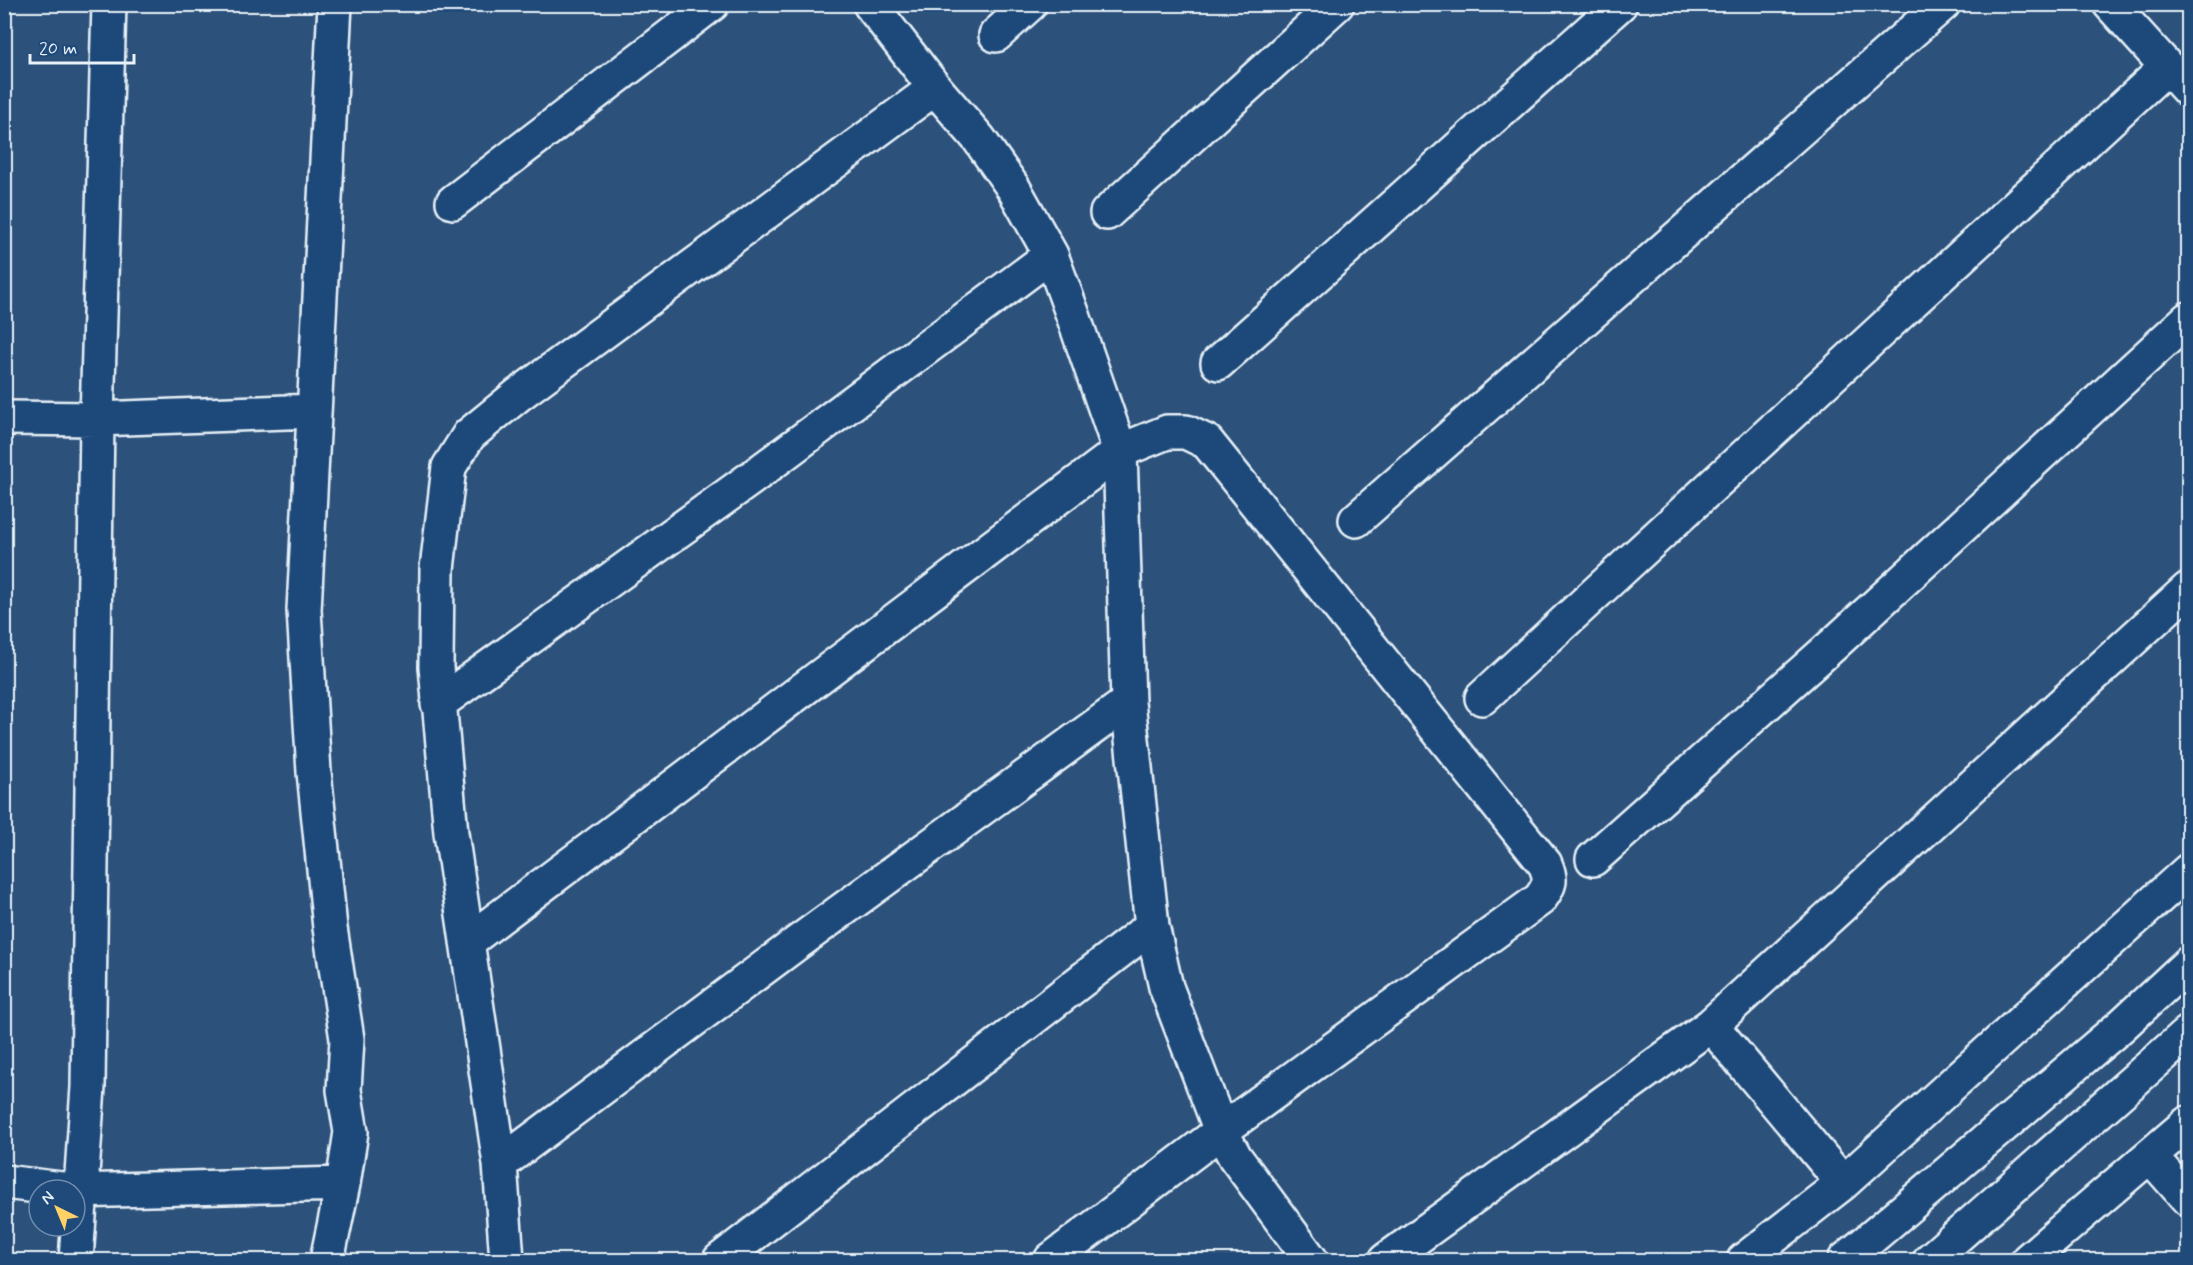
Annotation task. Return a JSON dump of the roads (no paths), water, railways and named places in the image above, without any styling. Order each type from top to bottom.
[{"type":"street","points":[[78,1178],[88,1087],[97,419],[109,4]]},
{"type":"street","points":[[327,1260],[351,1132],[344,1090],[347,1039],[330,928],[314,772],[304,610],[335,4]]},
{"type":"street","points":[[453,202],[712,4]]},
{"type":"street","points":[[870,4],[935,88],[979,139],[1014,189],[1051,255],[1120,452],[1128,702],[1152,926],[1169,996],[1221,1131],[1235,1157],[1311,1260]]},
{"type":"street","points":[[996,35],[1030,4]]},
{"type":"street","points":[[1107,213],[1337,4]]},
{"type":"street","points":[[1218,363],[1620,4]]},
{"type":"street","points":[[1356,520],[1943,4]]},
{"type":"street","points":[[1482,698],[2178,79],[2110,4]]},
{"type":"street","points":[[507,1260],[500,1164],[451,833],[438,704],[436,667],[438,569],[449,466],[469,435],[518,394],[935,88]]},
{"type":"street","points":[[438,704],[778,458],[1051,255]]},
{"type":"street","points":[[1593,859],[1834,644],[2188,319]]},
{"type":"street","points":[[4,418],[97,419],[315,411]]},
{"type":"street","points":[[467,942],[1120,452],[1167,432],[1186,432],[1207,442],[1538,855],[1551,877],[1549,886],[1540,899],[1221,1131],[1051,1260]]},
{"type":"street","points":[[1386,1260],[1711,1025],[2188,589]]},
{"type":"street","points":[[500,1164],[787,950],[1128,702]]},
{"type":"street","points":[[1744,1260],[1843,1183],[2188,871]]},
{"type":"street","points":[[720,1260],[1152,926]]},
{"type":"street","points":[[1868,1254],[2188,964]]},
{"type":"street","points":[[1711,1025],[1843,1183]]},
{"type":"street","points":[[1929,1260],[2188,1033]]},
{"type":"street","points":[[2028,1260],[2188,1123]]},
{"type":"street","points":[[2151,1157],[2188,1199]]},
{"type":"street","points":[[4,1182],[27,1185]]},
{"type":"street","points":[[87,1191],[343,1184]]},
{"type":"street","points":[[76,1238],[76,1260]]}]
